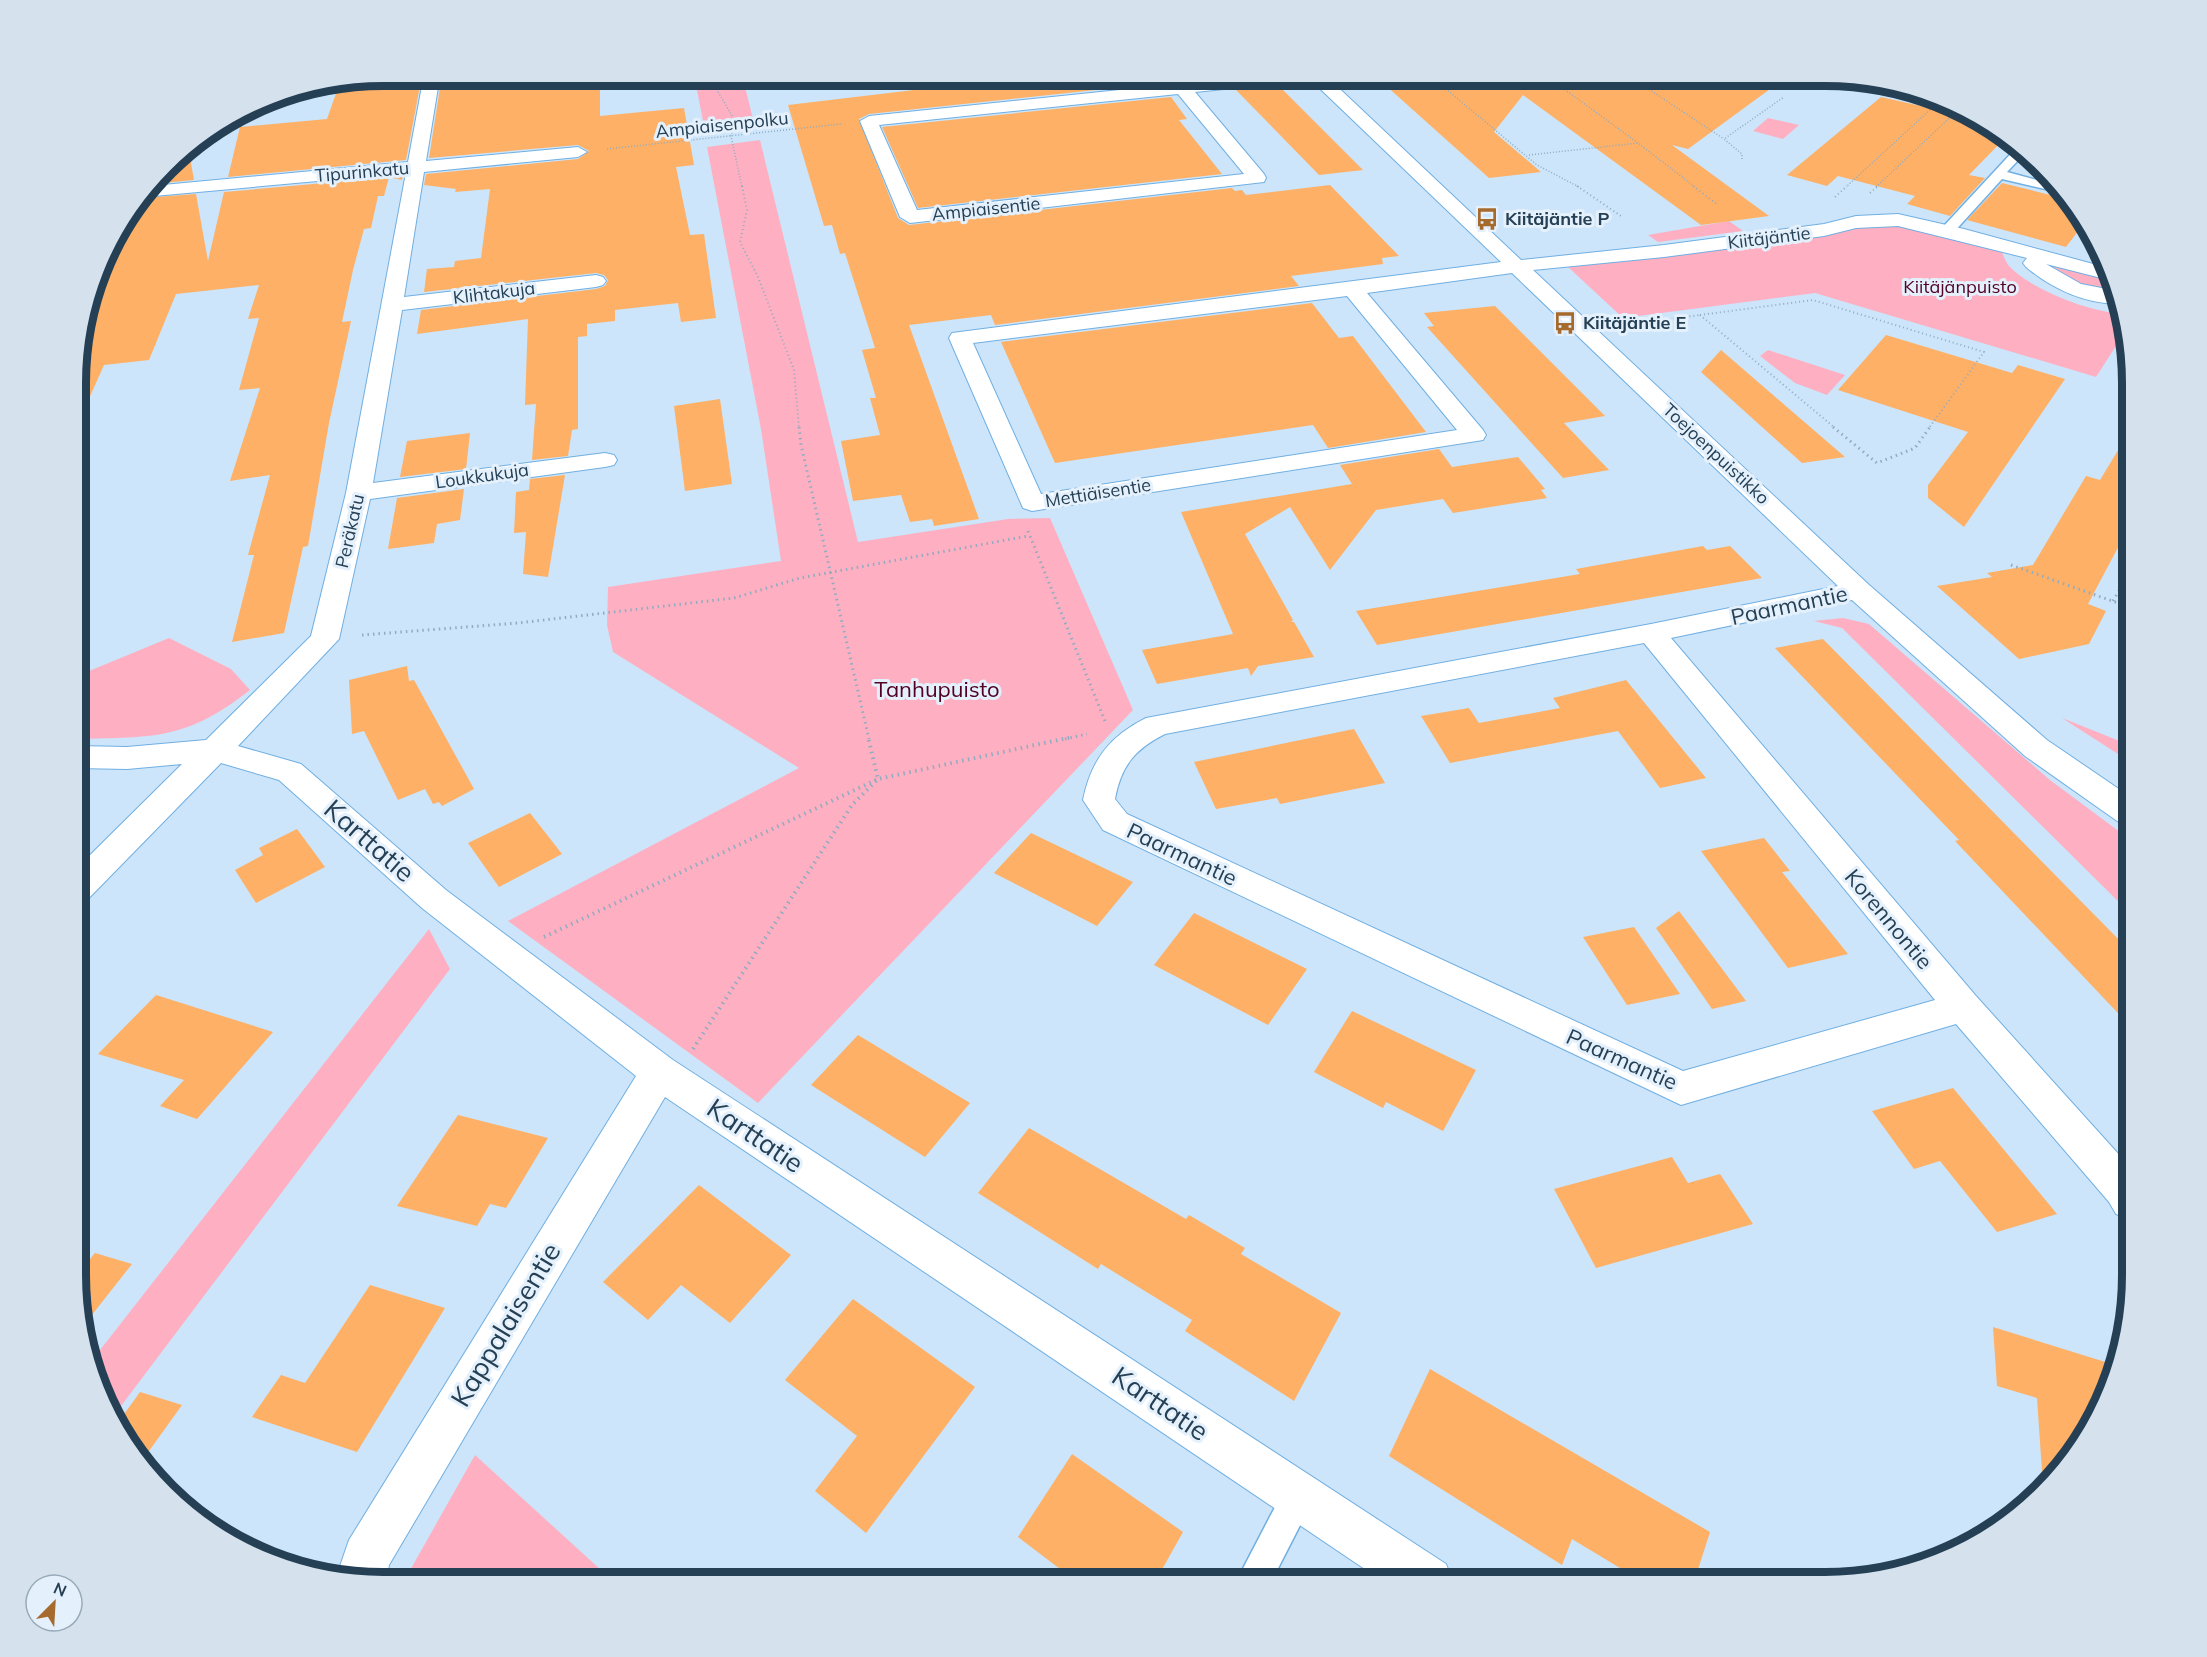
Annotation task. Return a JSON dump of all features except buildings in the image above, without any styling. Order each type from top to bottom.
[{"type":"street","name":"Peräkatu","points":[[326,639],[359,493],[430,86]]},
{"type":"street","points":[[869,121],[1211,86]]},
{"type":"street","name":"Toejoenpuistikko","points":[[1327,86],[1858,590],[2036,748],[2122,808]]},
{"type":"street","name":"Ampiaisentie","points":[[869,121],[910,217],[1257,178],[1183,89]]},
{"type":"street","name":"Tipurinkatu","points":[[156,191],[578,152]]},
{"type":"street","name":"Kiitäjäntie","points":[[1517,267],[1824,231],[1856,222],[1898,220],[2100,272]]},
{"type":"street","name":"Kiitäjäntie","points":[[2018,250],[2041,270],[2069,288],[2098,297],[2109,297]]},
{"type":"street","name":"Mettiäisentie","points":[[1352,289],[1474,435],[1032,503],[960,338],[1517,267]]},
{"type":"street","name":"Klihtakuja","points":[[393,305],[596,281]]},
{"type":"street","name":"Loukkukuja","points":[[359,493],[605,460]]},
{"type":"street","name":"Paarmantie","points":[[1858,590],[1651,633],[1157,725],[1132,736],[1115,753],[1103,774],[1099,800],[1115,822],[1682,1088],[1963,1007]]},
{"type":"street","name":"Korennontie","points":[[1651,633],[1963,1007],[2122,1187]]},
{"type":"street","points":[[86,878],[326,639]]},
{"type":"street","name":"Karttatie","points":[[86,757],[127,758],[216,750],[290,772],[434,898],[659,1072],[1413,1572]]},
{"type":"street","name":"Kappalaisentie","points":[[363,1571],[366,1557],[659,1072]]},
{"type":"lane","points":[[1947,231],[2016,156]]},
{"type":"lane","points":[[1999,174],[2048,187]]},
{"type":"lane","points":[[1258,1572],[1299,1496]]},
{"type":"path","points":[[714,86],[735,119],[731,136],[747,210],[740,242],[758,277],[794,370],[801,445],[878,779]]},
{"type":"path","points":[[1433,86],[1446,89],[1472,86]]},
{"type":"path","points":[[1560,86],[1718,205]]},
{"type":"path","points":[[1644,86],[1724,139],[1742,154],[1742,159]]},
{"type":"path","points":[[1446,89],[1528,155],[1537,165],[1566,178],[1621,216]]},
{"type":"path","points":[[1724,139],[1784,97]]},
{"type":"path","points":[[1833,199],[1933,107],[1930,105]]},
{"type":"path","points":[[1856,222],[1858,205],[1953,115]]},
{"type":"path","name":"Ampiaisenpolku","points":[[578,152],[869,121]]},
{"type":"path","points":[[1528,155],[1638,143]]},
{"type":"path","points":[[1619,326],[1700,315],[1813,300],[1984,352],[1915,448],[1877,463],[1700,315]]},
{"type":"path","points":[[1032,503],[1028,536],[1109,730]]},
{"type":"path","points":[[326,639],[518,623],[688,605],[734,598],[832,572],[1028,536]]},
{"type":"path","points":[[2011,565],[2122,604]]},
{"type":"path","points":[[2113,601],[2122,586]]},
{"type":"path","points":[[506,955],[878,779],[1097,732]]},
{"type":"path","points":[[659,1072],[686,1060],[852,805],[878,779]]},
{"type":"green space","points":[[696,86],[745,86],[755,127],[705,131]]},
{"type":"green space","points":[[1768,118],[1799,125],[1783,139],[1753,131]]},
{"type":"green space","name":"Tanhupuisto","points":[[760,140],[858,542],[1008,519],[1050,518],[1133,710],[758,1103],[508,921],[799,768],[613,652],[607,625],[608,587],[781,561],[761,429],[707,147]]},
{"type":"green space","points":[[1729,221],[1743,231],[1658,242],[1648,235]]},
{"type":"green space","name":"Kiitäjänpuisto","points":[[1901,226],[2001,250],[2009,266],[2032,284],[2079,305],[2113,312],[2119,342],[2096,377],[1815,293],[1623,318],[1568,267],[1860,227]]},
{"type":"green space","points":[[2057,266],[2103,279],[2107,290],[2086,289],[2053,268]]},
{"type":"green space","points":[[1768,350],[1845,375],[1827,395],[1795,383],[1760,356]]},
{"type":"green space","points":[[1843,618],[1869,624],[2050,780],[2122,834],[2122,905],[1842,628],[1814,621]]},
{"type":"green space","points":[[169,638],[231,669],[250,690],[207,718],[188,727],[149,736],[86,739],[86,672]]},
{"type":"green space","points":[[2062,718],[2122,742],[2122,757]]},
{"type":"green space","points":[[429,929],[450,969],[118,1410],[97,1354]]},
{"type":"green space","points":[[475,1455],[603,1572],[409,1572]]},
{"type":"place","name":"Kiitäjäntie P","points":[[1487,219]]},
{"type":"place","name":"Kiitäjäntie E","points":[[1565,323]]}]
